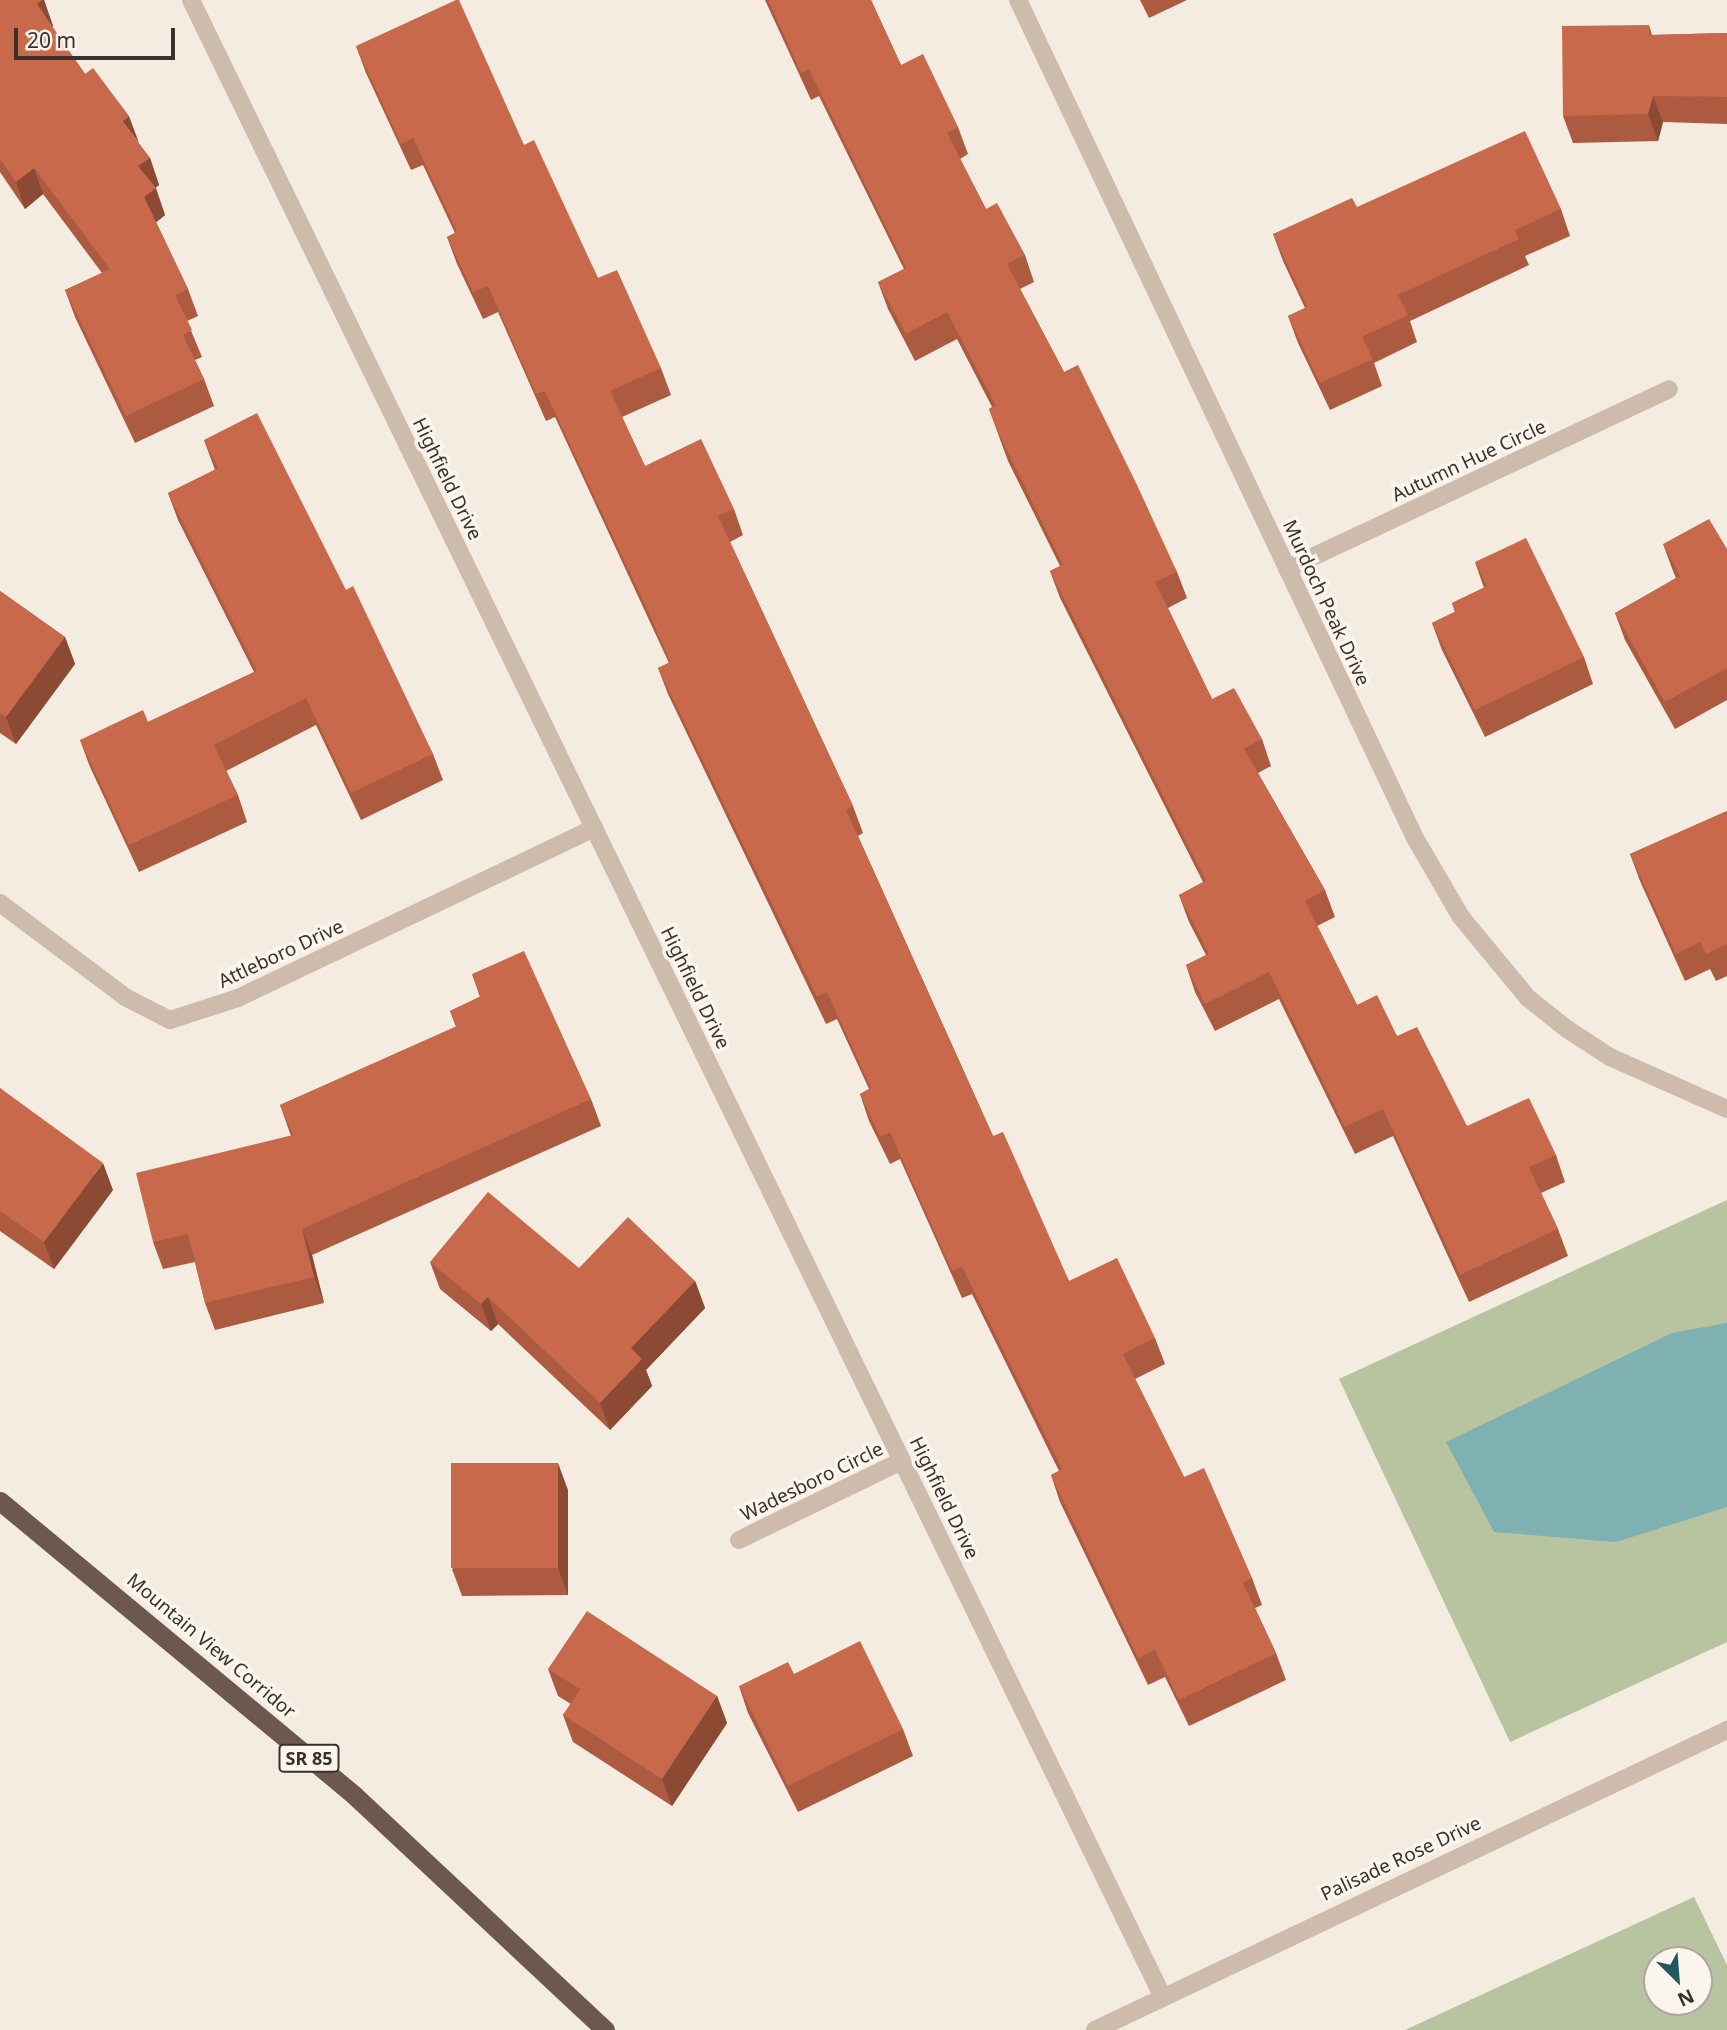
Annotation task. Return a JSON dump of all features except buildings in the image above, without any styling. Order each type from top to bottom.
[{"type":"highway","name":"Mountain View Corridor","points":[[0,1501],[354,1795],[605,2030]]},
{"type":"street","name":"Highfield Drive","points":[[191,0],[1162,1995]]},
{"type":"street","name":"Murdoch Peak Drive","points":[[1018,0],[1436,877],[1493,959],[1528,998],[1610,1057],[1727,1109]]},
{"type":"street","name":"Autumn Hue Circle","points":[[1287,569],[1669,390]]},
{"type":"street","name":"Attleboro Drive","points":[[0,903],[124,997],[170,1020],[238,998],[594,828]]},
{"type":"street","name":"Wadesboro Circle","points":[[739,1540],[902,1461]]},
{"type":"street","name":"Palisade Rose Drive","points":[[1095,2030],[1162,1995],[1727,1730]]},
{"type":"green space","points":[[1727,1200],[1727,1642],[1510,1742],[1339,1379]]},
{"type":"green space","points":[[1694,1897],[1727,1965],[1727,2030],[1405,2030]]},
{"type":"water","points":[[1727,1323],[1727,1507],[1616,1542],[1494,1532],[1446,1442],[1672,1333]]}]
